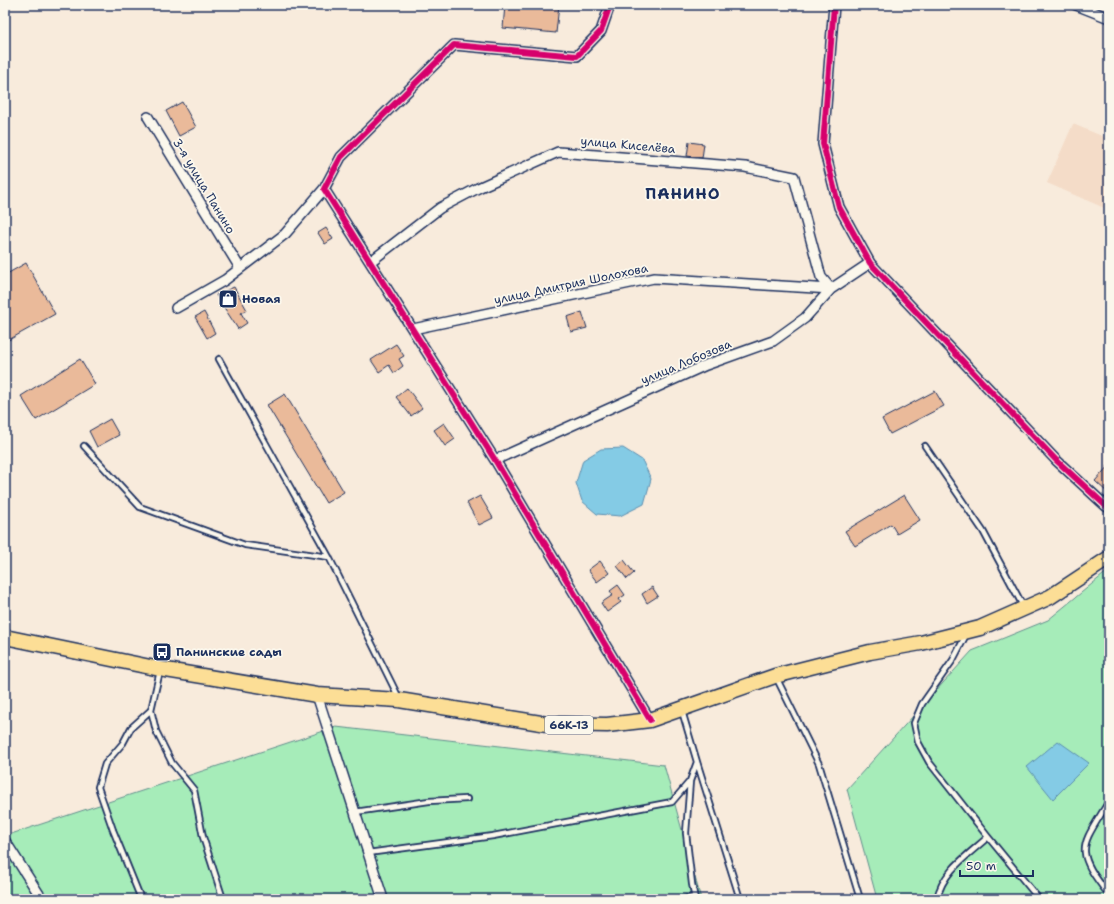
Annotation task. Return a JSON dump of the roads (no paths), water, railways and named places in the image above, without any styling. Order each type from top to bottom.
[{"type":"main road","name":"66К-13","points":[[5,638],[160,669],[317,695],[399,700],[547,724],[607,725],[650,720],[775,676],[870,652],[921,643],[980,628],[1024,609],[1070,584],[1109,558]]},
{"type":"street","points":[[176,308],[225,280],[285,234],[324,190],[341,157],[454,45],[577,56],[602,31],[610,5]]},
{"type":"street","points":[[834,5],[823,144],[839,206],[870,263],[1056,460],[1108,508]]},
{"type":"street","points":[[1076,5],[1109,18]]},
{"type":"street","name":"3-я улица Панино","points":[[148,117],[240,268]]},
{"type":"street","name":"улица Киселёва","points":[[370,262],[440,208],[478,188],[558,152],[745,167],[794,177],[821,277],[831,289]]},
{"type":"street","points":[[324,190],[495,460],[650,720]]},
{"type":"street","name":"улица Лобозова","points":[[495,460],[706,365],[773,341],[805,318],[831,289],[870,263]]},
{"type":"street","name":"улица Дмитрия Шолохова","points":[[412,329],[654,278],[831,289]]},
{"type":"street","points":[[317,695],[383,899]]},
{"type":"street","points":[[5,841],[42,899]]},
{"type":"lane","points":[[219,359],[329,557],[399,700]]},
{"type":"lane","points":[[84,446],[140,507],[245,545],[329,557]]},
{"type":"lane","points":[[925,446],[983,530],[1024,609]]},
{"type":"lane","points":[[969,630],[953,660],[922,704],[914,722],[918,742],[929,762],[1039,899]]},
{"type":"lane","points":[[160,669],[151,710],[156,731],[172,763],[194,790],[203,837],[223,899]]},
{"type":"lane","points":[[775,676],[819,764],[860,899]]},
{"type":"lane","points":[[141,899],[113,830],[98,787],[105,764],[123,743],[131,728],[151,710]]},
{"type":"lane","points":[[682,710],[740,899]]},
{"type":"lane","points":[[684,899],[695,898],[686,833],[690,782],[697,762]]},
{"type":"lane","points":[[368,853],[493,836],[672,802],[690,782]]},
{"type":"lane","points":[[355,812],[429,801],[467,799]]},
{"type":"lane","points":[[1109,801],[1087,837],[1084,849],[1086,860],[1096,879],[1109,895]]},
{"type":"lane","points":[[937,899],[939,888],[951,871],[988,837]]},
{"type":"water","points":[[623,448],[642,460],[651,479],[644,504],[620,516],[597,514],[582,501],[576,483],[583,460],[601,449]]},
{"type":"water","points":[[1058,741],[1089,763],[1053,799],[1027,767]]},
{"type":"place","name":"Новая","points":[[228,299]]},
{"type":"place","name":"Панинские сады","points":[[162,652]]},
{"type":"district","name":"ПАНИНО","points":[[683,193]]}]
